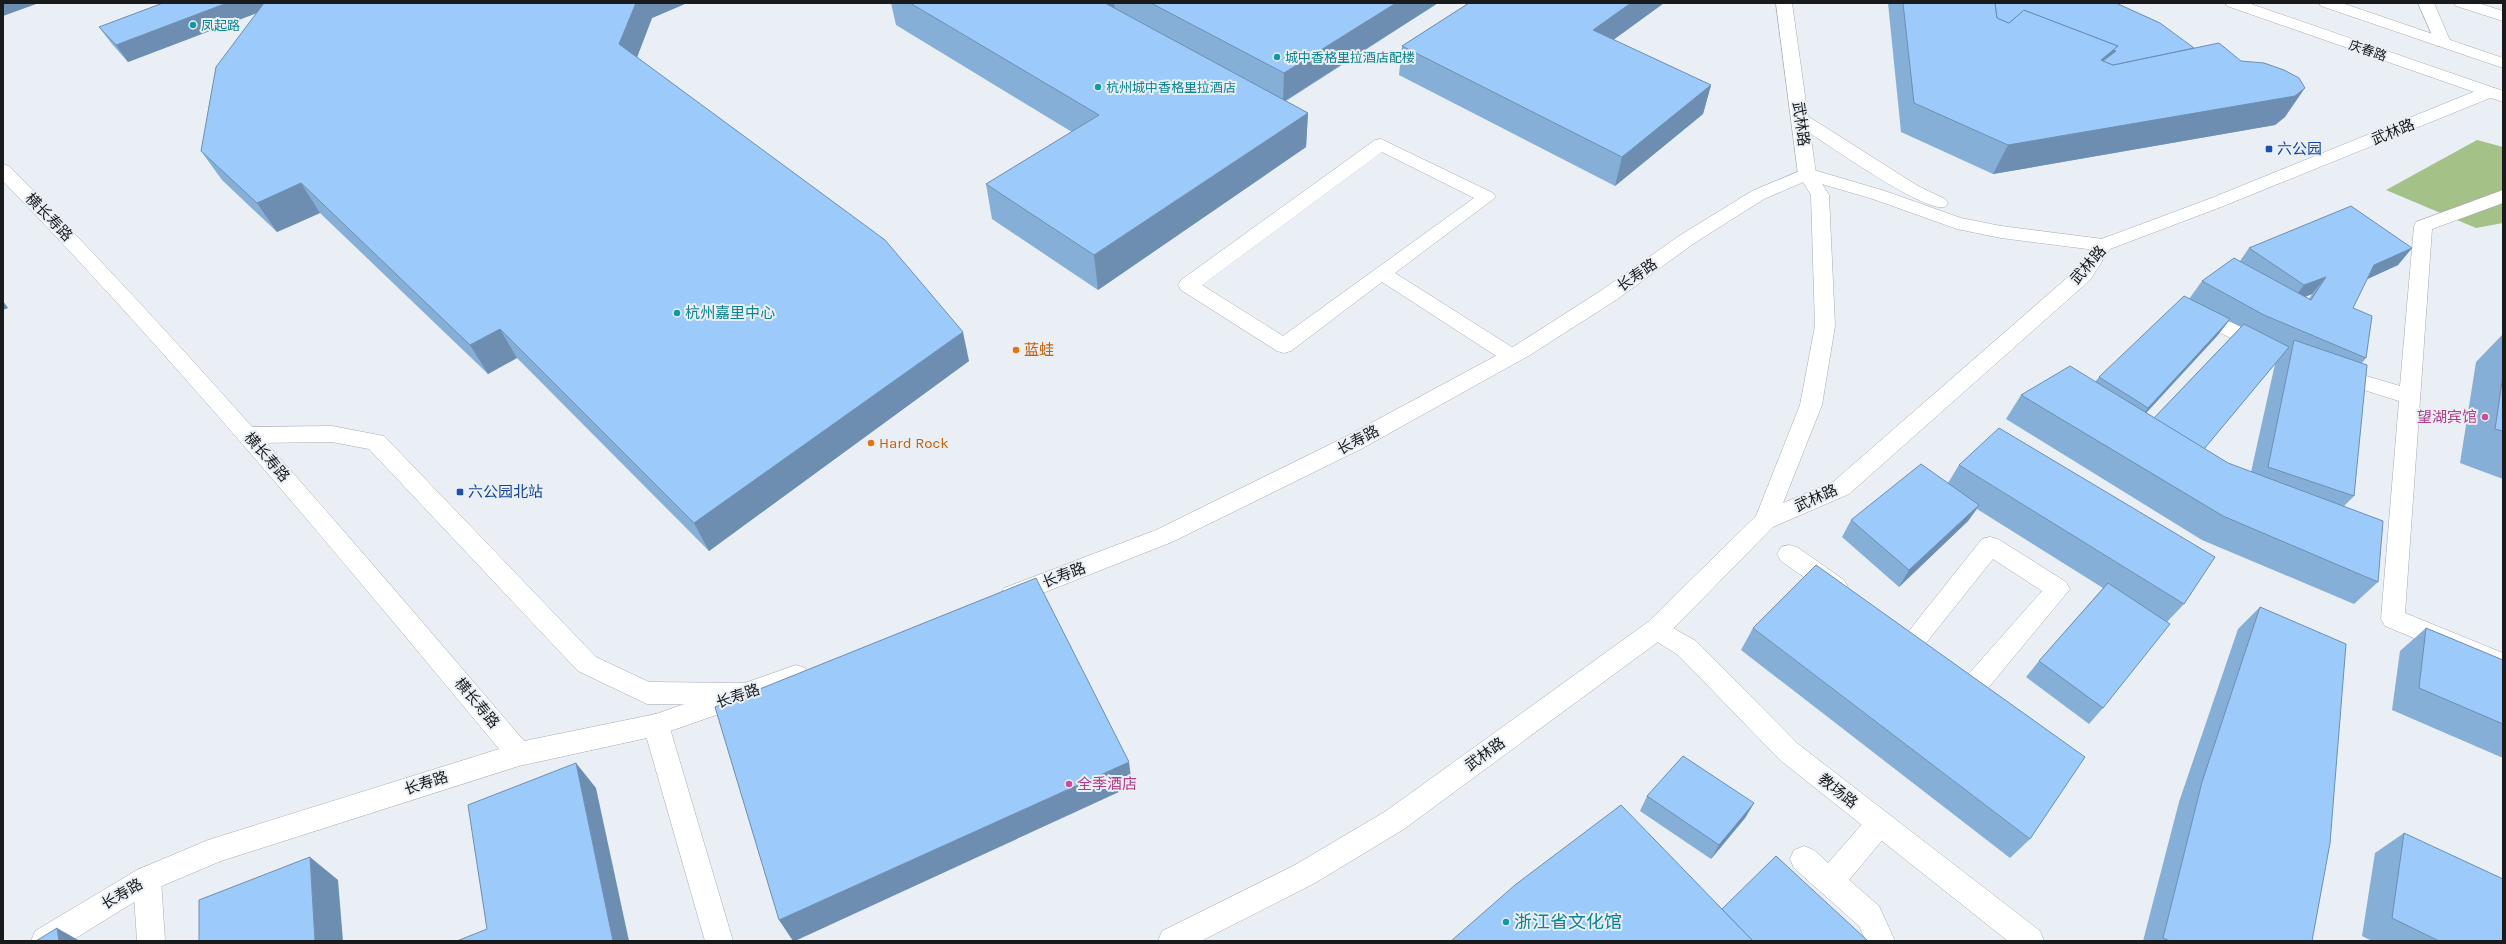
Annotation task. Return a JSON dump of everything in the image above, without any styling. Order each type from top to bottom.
[{"type":"street","name":"武林路","points":[[1765,521],[1811,405],[1825,326],[1820,195],[1807,174],[1784,3]]},
{"type":"street","name":"庆春路","points":[[2233,3],[2496,94]]},
{"type":"street","points":[[2327,3],[2503,63]]},
{"type":"street","points":[[2426,3],[2443,43]]},
{"type":"street","points":[[2462,3],[2503,16]]},
{"type":"street","name":"武林路","points":[[1172,941],[1305,874],[1395,820],[1657,629],[1765,521],[1841,488],[2083,275],[2103,245],[2496,94]]},
{"type":"street","points":[[1800,119],[1912,190],[2001,232]]},
{"type":"street","points":[[1381,144],[1487,197],[1381,273],[1284,346],[1188,285],[1381,144]]},
{"type":"street","name":"横长寿路","points":[[3,170],[67,235],[248,435],[519,754]]},
{"type":"street","points":[[1807,174],[1879,195],[1957,223],[2001,232],[2103,245]]},
{"type":"street","name":"长寿路","points":[[992,603],[1164,536],[1353,443],[1511,356],[1609,295],[1686,240],[1758,195],[1807,174]]},
{"type":"street","points":[[2503,196],[2423,226],[2393,619],[2503,664]]},
{"type":"street","points":[[1381,273],[1511,356]]},
{"type":"street","points":[[2187,310],[2284,355]]},
{"type":"street","points":[[2320,369],[2410,397]]},
{"type":"street","points":[[248,435],[332,434],[376,442],[587,664],[648,694],[743,694]]},
{"type":"street","points":[[1894,627],[1923,647],[1990,546],[2058,589],[1975,685]]},
{"type":"street","points":[[1789,554],[1854,600]]},
{"type":"street","name":"教场路","points":[[1657,629],[1687,648],[1789,752],[2030,941]]},
{"type":"street","name":"长寿路","points":[[45,941],[147,879],[218,849],[519,754],[656,724],[815,669]]},
{"type":"street","points":[[656,724],[719,941]]},
{"type":"street","points":[[1831,880],[1880,824]]},
{"type":"street","points":[[1804,859],[1831,880],[1869,916],[1881,941]]},
{"type":"street","points":[[147,879],[151,941]]},
{"type":"green space","points":[[2477,140],[2503,147],[2503,223],[2476,228],[2386,190]]},
{"type":"building","points":[[163,3],[227,3],[116,45],[99,27]]},
{"type":"building","name":"杭州嘉里中心","points":[[264,3],[636,3],[619,44],[885,240],[963,332],[694,523],[500,329],[470,345],[301,183],[257,203],[201,151],[216,67]]},
{"type":"building","name":"杭州城中香格里拉酒店","points":[[910,3],[1105,3],[1308,113],[1094,255],[986,184],[1099,115]]},
{"type":"building","points":[[1151,3],[1396,3],[1284,73]]},
{"type":"building","points":[[1469,3],[1631,3],[1593,30],[1711,85],[1622,157],[1402,46]]},
{"type":"building","points":[[1903,3],[1995,3],[1997,18],[2009,23],[2024,10],[2118,46],[2101,60],[2113,65],[2219,43],[2241,61],[2264,63],[2284,70],[2299,78],[2305,88],[2295,96],[2008,145],[1914,103]]},
{"type":"building","points":[[1995,3],[2116,3],[2160,23],[2194,48],[2113,65],[2103,61],[2116,51],[2113,50],[2118,46],[2024,10],[2009,23],[1997,18]]},
{"type":"building","points":[[2351,206],[2412,248],[2374,265],[2353,308],[2372,316],[2366,358],[2264,315],[2202,281],[2234,258],[2311,300],[2326,277],[2304,285],[2249,248]]},
{"type":"building","points":[[2184,296],[2230,319],[2148,408],[2099,377]]},
{"type":"building","points":[[2244,324],[2289,347],[2204,449],[2154,418]]},
{"type":"building","points":[[2294,340],[2367,365],[2354,496],[2268,467]]},
{"type":"building","points":[[2070,366],[2228,463],[2383,521],[2378,582],[2223,516],[2021,395]]},
{"type":"building","points":[[2503,375],[2503,431],[2495,429]]},
{"type":"building","points":[[1999,428],[2215,557],[2184,604],[1959,465]]},
{"type":"building","points":[[1921,464],[1979,505],[1909,570],[1851,520]]},
{"type":"building","points":[[1816,565],[2085,757],[2030,839],[1753,628]]},
{"type":"building","points":[[1036,578],[1129,762],[779,920],[715,707]]},
{"type":"building","points":[[2108,583],[2170,624],[2103,708],[2039,661]]},
{"type":"building","points":[[2260,607],[2346,644],[2330,843],[2312,941],[2170,941],[2163,938],[2202,782]]},
{"type":"building","points":[[2426,628],[2503,660],[2503,724],[2419,688]]},
{"type":"building","points":[[1683,756],[1754,803],[1719,845],[1647,796]]},
{"type":"building","points":[[576,763],[613,941],[457,941],[487,929],[468,805]]},
{"type":"building","points":[[1621,805],[1753,941],[1451,941],[1515,885]]},
{"type":"building","points":[[2404,833],[2503,879],[2503,941],[2439,941],[2392,918]]},
{"type":"building","points":[[1776,856],[1868,941],[1753,941],[1722,909]]},
{"type":"building","points":[[310,857],[315,941],[199,941],[199,900]]},
{"type":"building","points":[[57,928],[59,941],[36,941]]},
{"type":"place","name":"凤起路","points":[[193,25]]},
{"type":"place","name":"城中香格里拉酒店配楼","points":[[1277,57]]},
{"type":"place","name":"杭州城中香格里拉酒店","points":[[1098,87]]},
{"type":"place","name":"六公园","points":[[2269,149]]},
{"type":"place","name":"杭州嘉里中心","points":[[677,313]]},
{"type":"place","name":"蓝蛙","points":[[1016,350]]},
{"type":"place","name":"望湖宾馆","points":[[2485,417]]},
{"type":"place","name":"Hard Rock","points":[[871,443]]},
{"type":"place","name":"六公园北站","points":[[460,492]]},
{"type":"place","name":"全季酒店","points":[[1069,784]]},
{"type":"place","name":"浙江省文化馆","points":[[1506,922]]}]
